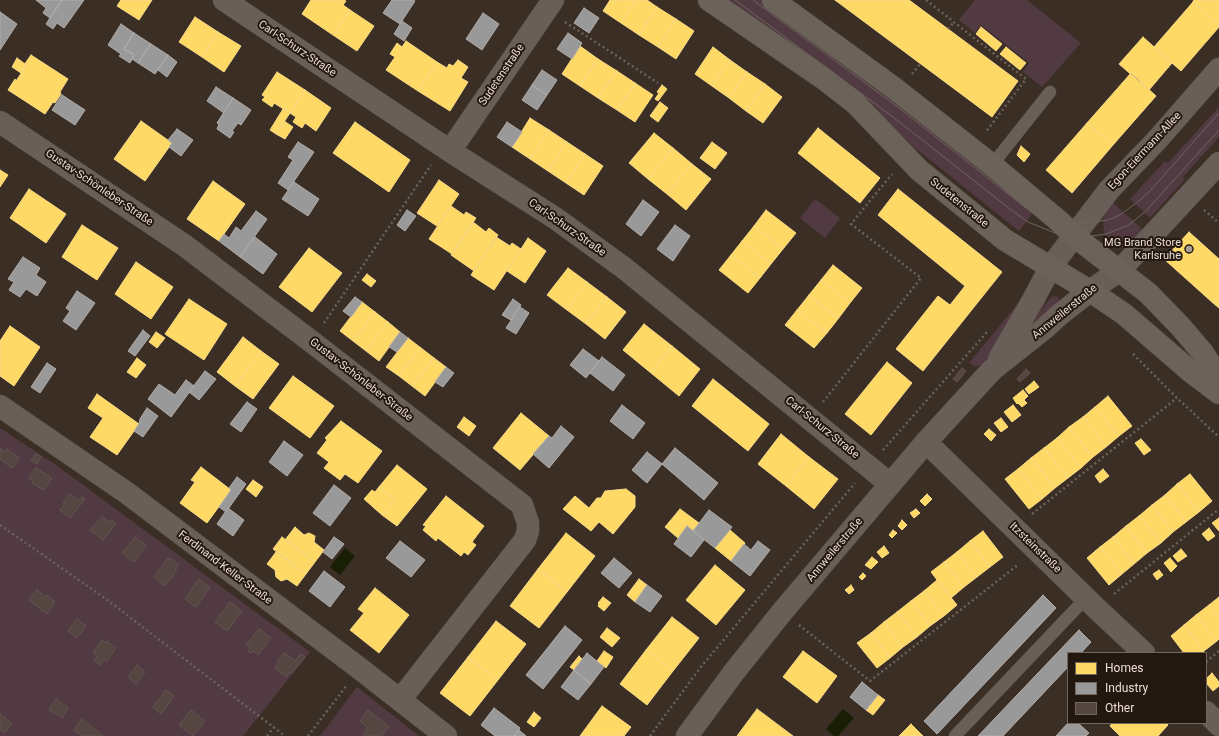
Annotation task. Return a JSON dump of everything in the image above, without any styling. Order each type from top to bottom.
[{"type":"main road","name":"Sudetenstraße","points":[[709,0],[824,79],[855,103],[920,170],[1005,240],[1090,291],[1124,314],[1190,371],[1219,393]]},
{"type":"main road","points":[[773,0],[894,88],[992,165],[1060,222],[1074,236],[1148,293],[1204,353],[1219,378]]},
{"type":"street","name":"Carl-Schurz-Straße","points":[[224,0],[555,218],[624,268],[890,484]]},
{"type":"street","name":"Sudetenstraße","points":[[447,148],[553,0]]},
{"type":"street","name":"Egon-Eiermann-Allee","points":[[1074,236],[1109,190],[1157,140],[1219,69]]},
{"type":"street","name":"Gustav-Schönleber-Straße","points":[[0,122],[184,245],[522,505],[528,523],[528,530],[525,540],[400,700]]},
{"type":"street","points":[[1120,270],[1219,163]]},
{"type":"street","name":"Annweilerstraße","points":[[992,370],[1050,268],[1074,236]]},
{"type":"street","name":"Annweilerstraße","points":[[686,736],[734,672],[782,612],[926,442],[992,370],[1090,291],[1120,270]]},
{"type":"street","name":"Ferdinand-Keller-Straße","points":[[0,406],[127,493],[359,668],[446,736]]},
{"type":"street","name":"Itzsteinstraße","points":[[926,442],[1143,652]]},
{"type":"street","points":[[1207,713],[1219,725]]},
{"type":"lane","points":[[992,165],[1050,92]]},
{"type":"lane","points":[[955,736],[1091,603]]},
{"type":"path","points":[[926,0],[1026,79],[983,136]]},
{"type":"path","points":[[563,20],[658,83]]},
{"type":"path","points":[[948,29],[954,22]]},
{"type":"path","points":[[910,77],[920,64]]},
{"type":"path","points":[[312,342],[447,148]]},
{"type":"path","points":[[810,418],[920,278],[851,224],[893,173]]},
{"type":"path","points":[[650,736],[700,668],[869,466],[991,328]]},
{"type":"path","points":[[1129,349],[1177,398],[1219,437]]},
{"type":"path","points":[[1014,528],[1177,398]]},
{"type":"path","points":[[1091,603],[1219,509]]},
{"type":"path","points":[[0,526],[106,599],[285,736]]},
{"type":"path","points":[[782,612],[870,681],[1037,550]]},
{"type":"path","points":[[1207,661],[1219,651]]},
{"type":"path","points":[[308,736],[359,668]]},
{"type":"path","points":[[267,736],[274,727]]},
{"type":"shaded area","points":[[726,0],[764,0],[1035,210],[1019,231],[910,144],[872,109]]},
{"type":"shaded area","points":[[975,0],[1027,0],[1081,43],[1042,87],[1023,72],[1029,63],[981,25],[975,33],[959,20]]},
{"type":"shaded area","points":[[1219,107],[1219,137],[1183,177],[1185,179],[1150,218],[1130,199],[1165,161],[1168,163]]},
{"type":"shaded area","points":[[815,199],[840,218],[825,238],[800,218]]},
{"type":"shaded area","points":[[1113,203],[1148,234],[1133,244],[1125,247],[1112,246],[1106,241],[1103,219],[1106,211]]},
{"type":"shaded area","points":[[1051,297],[1058,297],[1058,303],[1024,332]]},
{"type":"shaded area","points":[[1020,301],[1014,321],[983,365],[974,366],[969,363]]},
{"type":"shaded area","points":[[0,428],[56,465],[310,652],[243,736],[0,736]]},
{"type":"shaded area","points":[[345,548],[355,556],[340,575],[330,567]]},
{"type":"shaded area","points":[[357,687],[419,736],[320,736]]},
{"type":"shaded area","points":[[843,709],[854,718],[838,736],[834,736],[826,729]]},
{"type":"building: Homes","points":[[121,0],[152,0],[139,20],[117,6]]},
{"type":"building: Homes","points":[[311,0],[346,1],[343,5],[350,10],[333,35],[302,14]]},
{"type":"building: Homes","points":[[610,0],[636,0],[621,23],[603,11]]},
{"type":"building: Homes","points":[[636,0],[647,0],[657,7],[639,35],[621,23]]},
{"type":"building: Homes","points":[[835,0],[909,0],[1018,81],[992,117]]},
{"type":"building: Homes","points":[[1194,0],[1219,0],[1219,25],[1193,2]]},
{"type":"building: Homes","points":[[1193,2],[1219,25],[1219,27],[1181,71],[1154,47]]},
{"type":"building: Homes","points":[[657,7],[676,19],[658,47],[639,35]]},
{"type":"building: Homes","points":[[350,10],[374,26],[357,51],[333,35]]},
{"type":"building: Homes","points":[[195,17],[218,32],[202,57],[179,42]]},
{"type":"building: Homes","points":[[676,19],[694,31],[676,59],[658,47]]},
{"type":"building: Homes","points":[[981,27],[1002,44],[996,51],[976,34]]},
{"type":"building: Homes","points":[[218,32],[241,46],[224,72],[202,57]]},
{"type":"building: Homes","points":[[1143,37],[1172,63],[1149,90],[1119,64]]},
{"type":"building: Homes","points":[[406,41],[437,62],[418,91],[386,70],[395,57],[390,54],[397,43],[402,47]]},
{"type":"building: Homes","points":[[580,46],[598,59],[580,86],[562,74]]},
{"type":"building: Homes","points":[[713,47],[730,60],[712,86],[695,74]]},
{"type":"building: Homes","points":[[1006,47],[1026,63],[1020,70],[1000,54]]},
{"type":"building: Homes","points":[[31,55],[68,79],[60,92],[61,94],[55,103],[53,102],[45,114],[8,90],[26,66],[24,65]]},
{"type":"building: Homes","points":[[17,58],[26,66],[21,73],[12,67]]},
{"type":"building: Homes","points":[[598,59],[617,71],[598,98],[580,86]]},
{"type":"building: Homes","points":[[458,60],[468,67],[461,78],[468,82],[450,111],[418,91],[437,62],[447,68],[449,64],[453,66]]},
{"type":"building: Homes","points":[[730,60],[747,72],[729,98],[712,86]]},
{"type":"building: Homes","points":[[617,71],[635,83],[617,110],[598,98]]},
{"type":"building: Homes","points":[[277,72],[305,90],[290,113],[274,103],[272,107],[262,100],[265,97],[262,95]]},
{"type":"building: Homes","points":[[747,72],[765,84],[746,111],[729,98]]},
{"type":"building: Homes","points":[[1131,73],[1156,96],[1113,145],[1087,123]]},
{"type":"building: Homes","points":[[635,83],[653,95],[635,122],[617,110]]},
{"type":"building: Homes","points":[[765,84],[782,97],[763,123],[746,111]]},
{"type":"building: Homes","points":[[662,85],[667,89],[658,101],[655,99],[659,93],[657,92]]},
{"type":"building: Homes","points":[[305,90],[331,108],[316,131],[305,123],[302,128],[293,122],[296,117],[290,113]]},
{"type":"building: Homes","points":[[660,102],[668,108],[658,122],[650,116]]},
{"type":"building: Homes","points":[[283,109],[290,113],[276,134],[270,130]]},
{"type":"building: Homes","points":[[530,118],[549,130],[530,159],[512,147]]},
{"type":"building: Homes","points":[[141,121],[172,143],[145,181],[114,159]]},
{"type":"building: Homes","points":[[284,121],[293,127],[285,139],[276,134]]},
{"type":"building: Homes","points":[[355,122],[410,160],[389,192],[333,153]]},
{"type":"building: Homes","points":[[1087,123],[1113,145],[1072,193],[1046,170]]},
{"type":"building: Homes","points":[[818,128],[880,178],[860,203],[798,153]]},
{"type":"building: Homes","points":[[549,130],[567,142],[548,171],[530,159]]},
{"type":"building: Homes","points":[[654,133],[673,148],[648,179],[629,163]]},
{"type":"building: Homes","points":[[567,142],[585,154],[566,183],[548,171]]},
{"type":"building: Homes","points":[[712,142],[727,153],[715,169],[700,158]]},
{"type":"building: Homes","points":[[1021,146],[1030,154],[1024,162],[1017,155]]},
{"type":"building: Homes","points":[[673,148],[692,164],[667,194],[648,179]]},
{"type":"building: Homes","points":[[585,154],[603,166],[584,195],[566,183]]},
{"type":"building: Homes","points":[[692,164],[711,179],[686,210],[667,194]]},
{"type":"building: Homes","points":[[0,170],[8,175],[0,187]]},
{"type":"building: Homes","points":[[439,180],[459,194],[437,226],[417,213]]},
{"type":"building: Homes","points":[[213,181],[245,204],[219,241],[187,219]]},
{"type":"building: Homes","points":[[29,189],[66,214],[46,243],[10,218]]},
{"type":"building: Homes","points":[[898,189],[1002,272],[923,371],[896,349],[938,296],[950,305],[965,286],[878,215]]},
{"type":"building: Homes","points":[[451,206],[464,215],[466,212],[476,218],[452,254],[429,239]]},
{"type":"building: Homes","points":[[766,210],[796,233],[783,249],[754,226]]},
{"type":"building: Homes","points":[[473,222],[486,232],[489,228],[498,235],[474,271],[451,255]]},
{"type":"building: Homes","points":[[82,225],[118,248],[97,280],[62,257]]},
{"type":"building: Homes","points":[[754,226],[783,249],[771,264],[742,241]]},
{"type":"building: Homes","points":[[1189,232],[1219,259],[1219,296],[1213,303],[1164,259]]},
{"type":"building: Homes","points":[[496,237],[510,246],[512,243],[521,249],[494,290],[471,275]]},
{"type":"building: Homes","points":[[528,238],[546,251],[525,283],[507,271]]},
{"type":"building: Homes","points":[[742,241],[771,264],[760,278],[731,255]]},
{"type":"building: Homes","points":[[309,248],[342,273],[312,312],[279,287]]},
{"type":"building: Homes","points":[[731,255],[760,278],[748,293],[719,270]]},
{"type":"building: Homes","points":[[136,262],[173,287],[151,319],[115,294]]},
{"type":"building: Homes","points":[[833,265],[862,288],[850,303],[821,280]]},
{"type":"building: Homes","points":[[568,268],[587,282],[567,310],[547,295]]},
{"type":"building: Homes","points":[[367,274],[376,281],[371,287],[362,280]]},
{"type":"building: Homes","points":[[821,280],[850,303],[838,319],[809,295]]},
{"type":"building: Homes","points":[[587,282],[607,297],[586,324],[567,310]]},
{"type":"building: Homes","points":[[809,295],[838,319],[827,333],[797,310]]},
{"type":"building: Homes","points":[[1219,296],[1219,308],[1213,303]]},
{"type":"building: Homes","points":[[607,297],[626,312],[605,339],[586,324]]},
{"type":"building: Homes","points":[[189,299],[227,324],[204,360],[165,334]]},
{"type":"building: Homes","points":[[362,302],[375,312],[353,341],[340,331]]},
{"type":"building: Homes","points":[[797,310],[827,333],[814,348],[785,325]]},
{"type":"building: Homes","points":[[375,312],[388,322],[366,351],[353,341]]},
{"type":"building: Homes","points":[[388,322],[400,332],[379,361],[366,351]]},
{"type":"building: Homes","points":[[644,324],[672,346],[651,373],[623,350]]},
{"type":"building: Homes","points":[[10,326],[40,347],[14,386],[0,376],[0,341]]},
{"type":"building: Homes","points":[[156,332],[165,338],[157,348],[149,342]]},
{"type":"building: Homes","points":[[243,337],[261,351],[235,386],[217,372]]},
{"type":"building: Homes","points":[[408,338],[421,348],[399,376],[386,367]]},
{"type":"building: Homes","points":[[672,346],[700,369],[679,396],[651,373]]},
{"type":"building: Homes","points":[[421,348],[434,358],[412,386],[399,376]]},
{"type":"building: Homes","points":[[261,351],[279,364],[253,399],[235,386]]},
{"type":"building: Homes","points":[[137,358],[146,365],[136,378],[127,372]]},
{"type":"building: Homes","points":[[434,358],[446,367],[425,396],[412,386]]},
{"type":"building: Homes","points":[[887,362],[912,383],[871,435],[845,414]]},
{"type":"building: Homes","points":[[293,376],[334,406],[310,438],[269,408]]},
{"type":"building: Homes","points":[[713,379],[769,424],[748,451],[692,406]]},
{"type":"building: Homes","points":[[1034,381],[1039,387],[1029,394],[1025,389]]},
{"type":"building: Homes","points":[[1023,390],[1028,396],[1024,400],[1027,403],[1022,407],[1018,403],[1017,404],[1013,398]]},
{"type":"building: Homes","points":[[97,394],[139,424],[117,455],[90,437],[103,418],[88,408]]},
{"type":"building: Homes","points":[[1108,396],[1132,426],[1119,436],[1095,407]]},
{"type":"building: Homes","points":[[1013,405],[1021,415],[1012,422],[1004,412]]},
{"type":"building: Homes","points":[[1095,407],[1119,436],[1106,447],[1083,417]]},
{"type":"building: Homes","points":[[521,413],[549,436],[520,470],[493,448]]},
{"type":"building: Homes","points":[[464,417],[476,426],[469,436],[457,427]]},
{"type":"building: Homes","points":[[1083,417],[1106,447],[1093,457],[1069,427]]},
{"type":"building: Homes","points":[[1001,418],[1008,427],[1001,432],[994,423]]},
{"type":"building: Homes","points":[[341,421],[382,451],[358,483],[345,474],[340,480],[324,468],[329,462],[317,453],[327,440],[325,438]]},
{"type":"building: Homes","points":[[1069,427],[1093,457],[1081,468],[1057,438]]},
{"type":"building: Homes","points":[[989,429],[996,435],[991,441],[984,434]]},
{"type":"building: Homes","points":[[781,434],[809,457],[786,486],[758,464]]},
{"type":"building: Homes","points":[[1057,438],[1081,468],[1068,478],[1044,448]]},
{"type":"building: Homes","points":[[1141,439],[1151,450],[1144,455],[1135,443]]},
{"type":"building: Homes","points":[[1044,448],[1068,478],[1055,488],[1031,458]]},
{"type":"building: Homes","points":[[809,457],[838,479],[814,509],[786,486]]},
{"type":"building: Homes","points":[[1031,458],[1055,488],[1042,499],[1018,469]]},
{"type":"building: Homes","points":[[397,465],[427,489],[397,526],[382,515],[394,500],[379,487]]},
{"type":"building: Homes","points":[[201,467],[231,490],[207,523],[180,503],[195,482],[191,480]]},
{"type":"building: Homes","points":[[1018,469],[1042,499],[1029,509],[1005,479]]},
{"type":"building: Homes","points":[[1103,469],[1109,476],[1100,483],[1095,476]]},
{"type":"building: Homes","points":[[1190,474],[1212,501],[1199,512],[1177,484]]},
{"type":"building: Homes","points":[[253,480],[263,487],[256,497],[246,489]]},
{"type":"building: Homes","points":[[1177,484],[1199,512],[1186,522],[1165,495]]},
{"type":"building: Homes","points":[[379,487],[394,500],[382,515],[364,499],[372,490],[375,492]]},
{"type":"building: Homes","points":[[626,489],[635,496],[635,507],[613,534],[599,522],[591,531],[563,509],[575,496],[589,508],[597,498],[601,498],[605,491]]},
{"type":"building: Homes","points":[[927,494],[932,499],[925,506],[920,501]]},
{"type":"building: Homes","points":[[1165,495],[1186,522],[1173,532],[1152,505]]},
{"type":"building: Homes","points":[[446,496],[484,526],[472,542],[476,545],[468,555],[464,552],[461,556],[438,538],[436,541],[423,530],[426,526],[423,525]]},
{"type":"building: Homes","points":[[1152,505],[1173,532],[1161,543],[1139,516]]},
{"type":"building: Homes","points":[[680,509],[699,523],[693,531],[687,526],[678,538],[665,527]]},
{"type":"building: Homes","points":[[916,509],[920,513],[914,518],[910,513]]},
{"type":"building: Homes","points":[[1139,516],[1161,543],[1147,553],[1126,526]]},
{"type":"building: Homes","points":[[1219,518],[1219,531],[1212,523]]},
{"type":"building: Homes","points":[[902,520],[907,525],[902,530],[898,526]]},
{"type":"building: Homes","points":[[1126,526],[1147,553],[1134,564],[1113,537]]},
{"type":"building: Homes","points":[[295,527],[304,535],[309,533],[315,536],[314,542],[324,550],[315,562],[285,540]]},
{"type":"building: Homes","points":[[1209,528],[1215,536],[1208,541],[1202,534]]},
{"type":"building: Homes","points":[[730,530],[745,543],[731,561],[715,548]]},
{"type":"building: Homes","points":[[893,530],[897,533],[892,538],[889,535]]},
{"type":"building: Homes","points":[[983,531],[1003,557],[990,567],[970,541]]},
{"type":"building: Homes","points":[[566,533],[595,556],[567,592],[538,569]]},
{"type":"building: Homes","points":[[282,537],[315,562],[306,574],[273,549]]},
{"type":"building: Homes","points":[[1113,537],[1134,564],[1122,574],[1100,547]]},
{"type":"building: Homes","points":[[970,541],[990,567],[977,577],[957,552]]},
{"type":"building: Homes","points":[[884,546],[889,553],[882,558],[877,552]]},
{"type":"building: Homes","points":[[1100,547],[1122,574],[1109,585],[1087,558]]},
{"type":"building: Homes","points":[[1181,549],[1187,556],[1178,562],[1173,556]]},
{"type":"building: Homes","points":[[276,552],[306,574],[297,586],[287,579],[281,581],[276,577],[275,570],[267,564]]},
{"type":"building: Homes","points":[[957,552],[977,577],[964,587],[944,562]]},
{"type":"building: Homes","points":[[872,557],[878,562],[871,569],[865,565]]},
{"type":"building: Homes","points":[[1170,558],[1177,566],[1171,572],[1164,563]]},
{"type":"building: Homes","points":[[944,562],[964,587],[951,598],[931,572]]},
{"type":"building: Homes","points":[[715,565],[745,590],[716,625],[686,600]]},
{"type":"building: Homes","points":[[538,569],[567,592],[539,628],[510,606]]},
{"type":"building: Homes","points":[[1159,570],[1163,575],[1157,580],[1153,574]]},
{"type":"building: Homes","points":[[863,573],[866,576],[862,580],[859,577]]},
{"type":"building: Homes","points":[[639,579],[647,585],[635,602],[627,595]]},
{"type":"building: Homes","points":[[937,580],[957,605],[944,616],[924,591]]},
{"type":"building: Homes","points":[[851,585],[854,590],[849,594],[845,590]]},
{"type":"building: Homes","points":[[375,588],[409,615],[379,653],[350,630],[364,613],[358,609]]},
{"type":"building: Homes","points":[[924,591],[944,616],[930,626],[911,601]]},
{"type":"building: Homes","points":[[603,597],[611,603],[604,611],[598,606],[598,603]]},
{"type":"building: Homes","points":[[1219,597],[1219,617],[1209,605]]},
{"type":"building: Homes","points":[[911,601],[930,626],[917,637],[897,612]]},
{"type":"building: Homes","points":[[1209,605],[1219,617],[1219,639],[1217,641],[1196,615]]},
{"type":"building: Homes","points":[[897,612],[917,637],[903,647],[884,622]]},
{"type":"building: Homes","points":[[1196,615],[1217,641],[1204,651],[1184,625]]},
{"type":"building: Homes","points":[[672,617],[699,638],[673,671],[646,650]]},
{"type":"building: Homes","points":[[496,621],[526,644],[498,680],[468,657]]},
{"type":"building: Homes","points":[[884,622],[903,647],[890,658],[871,633]]},
{"type":"building: Homes","points":[[1184,625],[1204,651],[1183,652],[1171,636]]},
{"type":"building: Homes","points":[[607,628],[620,638],[612,647],[600,637]]},
{"type":"building: Homes","points":[[871,633],[890,658],[877,668],[857,643]]},
{"type":"building: Homes","points":[[646,650],[673,671],[647,705],[620,684]]},
{"type":"building: Homes","points":[[604,651],[613,657],[606,668],[597,661]]},
{"type":"building: Homes","points":[[803,651],[837,676],[817,703],[783,677]]},
{"type":"building: Homes","points":[[579,656],[582,659],[574,670],[570,667]]},
{"type":"building: Homes","points":[[468,657],[498,680],[470,716],[440,693]]},
{"type":"building: Homes","points":[[1212,673],[1219,682],[1219,686],[1213,691],[1207,684],[1207,678]]},
{"type":"building: Homes","points":[[878,695],[885,700],[873,715],[866,710]]},
{"type":"building: Homes","points":[[602,706],[631,727],[624,736],[580,736]]},
{"type":"building: Homes","points":[[757,709],[793,736],[737,736]]},
{"type":"building: Homes","points":[[534,712],[541,718],[534,727],[527,722]]},
{"type":"building: Homes","points":[[911,724],[923,736],[899,736]]},
{"type":"building: Homes","points":[[1111,724],[1168,725],[1158,736],[1120,736],[1110,726]]},
{"type":"building: Industry","points":[[36,0],[62,0],[50,18],[43,13],[46,8]]},
{"type":"building: Industry","points":[[62,0],[84,0],[64,28],[57,23],[53,29],[46,24]]},
{"type":"building: Industry","points":[[392,0],[415,1],[400,24],[383,13]]},
{"type":"building: Industry","points":[[584,8],[599,18],[589,33],[574,23]]},
{"type":"building: Industry","points":[[0,12],[17,24],[0,50]]},
{"type":"building: Industry","points":[[483,13],[499,24],[482,50],[466,39]]},
{"type":"building: Industry","points":[[402,21],[412,28],[404,41],[394,34]]},
{"type":"building: Industry","points":[[121,24],[134,33],[124,49],[134,55],[130,63],[119,56],[121,54],[108,45]]},
{"type":"building: Industry","points":[[134,33],[151,44],[138,63],[132,59],[134,55],[124,49]]},
{"type":"building: Industry","points":[[568,33],[582,43],[572,59],[557,49]]},
{"type":"building: Industry","points":[[151,44],[168,55],[155,74],[138,63]]},
{"type":"building: Industry","points":[[168,55],[177,62],[167,77],[158,70]]},
{"type":"building: Industry","points":[[542,70],[557,80],[547,95],[532,85]]},
{"type":"building: Industry","points":[[532,85],[547,95],[537,110],[522,100]]},
{"type":"building: Industry","points":[[216,87],[233,98],[224,113],[207,101]]},
{"type":"building: Industry","points":[[62,95],[85,110],[75,125],[52,110]]},
{"type":"building: Industry","points":[[233,98],[251,110],[241,125],[238,123],[232,131],[234,132],[230,138],[217,129],[219,124],[217,123]]},
{"type":"building: Industry","points":[[507,122],[522,132],[512,147],[497,137]]},
{"type":"building: Industry","points":[[177,129],[193,140],[181,156],[169,147],[172,143],[168,140]]},
{"type":"building: Industry","points":[[298,142],[314,152],[288,190],[278,183],[293,160],[288,157]]},
{"type":"building: Industry","points":[[294,182],[319,199],[308,216],[282,199]]},
{"type":"building: Industry","points":[[643,200],[659,212],[641,236],[626,224]]},
{"type":"building: Industry","points":[[407,210],[416,216],[405,231],[397,225]]},
{"type":"building: Industry","points":[[256,211],[267,219],[240,257],[219,241],[224,234],[229,238],[236,227],[241,231]]},
{"type":"building: Industry","points":[[675,225],[690,236],[673,261],[657,249]]},
{"type":"building: Industry","points":[[255,237],[277,254],[263,274],[240,257]]},
{"type":"building: Industry","points":[[23,257],[40,268],[36,275],[46,282],[37,296],[26,289],[20,297],[9,290],[14,282],[8,279]]},
{"type":"building: Industry","points":[[77,291],[95,303],[76,330],[63,321],[70,311],[66,308]]},
{"type":"building: Industry","points":[[355,297],[362,302],[351,317],[343,311]]},
{"type":"building: Industry","points":[[513,299],[521,305],[511,320],[502,315]]},
{"type":"building: Industry","points":[[520,307],[529,313],[516,334],[506,328]]},
{"type":"building: Industry","points":[[143,330],[150,336],[135,356],[128,351]]},
{"type":"building: Industry","points":[[400,332],[408,338],[397,352],[389,347]]},
{"type":"building: Industry","points":[[583,349],[599,361],[586,378],[570,365]]},
{"type":"building: Industry","points":[[602,357],[625,375],[613,391],[590,373]]},
{"type":"building: Industry","points":[[47,363],[56,369],[40,393],[31,387]]},
{"type":"building: Industry","points":[[446,367],[454,373],[443,387],[435,382]]},
{"type":"building: Industry","points":[[205,371],[216,379],[199,400],[189,392]]},
{"type":"building: Industry","points":[[186,380],[194,386],[171,417],[148,399],[159,384],[175,395]]},
{"type":"building: Industry","points":[[247,402],[257,409],[241,432],[230,424]]},
{"type":"building: Industry","points":[[622,405],[645,423],[633,439],[610,421]]},
{"type":"building: Industry","points":[[147,408],[158,416],[143,437],[134,431]]},
{"type":"building: Industry","points":[[561,426],[574,437],[549,468],[533,454],[549,436],[552,438]]},
{"type":"building: Industry","points":[[284,441],[303,455],[287,476],[269,462]]},
{"type":"building: Industry","points":[[675,448],[718,483],[704,500],[662,464]]},
{"type":"building: Industry","points":[[647,452],[662,464],[647,483],[632,470]]},
{"type":"building: Industry","points":[[237,477],[246,484],[226,512],[219,507],[231,490],[229,488]]},
{"type":"building: Industry","points":[[334,485],[351,498],[330,526],[313,513]]},
{"type":"building: Industry","points":[[228,508],[244,520],[233,536],[217,524]]},
{"type":"building: Industry","points":[[709,510],[732,527],[715,548],[693,531]]},
{"type":"building: Industry","points":[[687,526],[704,540],[691,557],[674,544]]},
{"type":"building: Industry","points":[[334,537],[344,544],[332,559],[323,552]]},
{"type":"building: Industry","points":[[400,541],[425,560],[411,577],[386,558]]},
{"type":"building: Industry","points":[[758,541],[770,550],[750,576],[731,561],[744,544],[751,550]]},
{"type":"building: Industry","points":[[614,558],[632,573],[619,588],[601,573]]},
{"type":"building: Industry","points":[[324,571],[345,587],[330,607],[309,591]]},
{"type":"building: Industry","points":[[647,585],[662,596],[650,612],[635,602]]},
{"type":"building: Industry","points":[[1043,595],[1056,608],[937,734],[924,721]]},
{"type":"building: Industry","points":[[565,626],[582,640],[543,689],[526,675]]},
{"type":"building: Industry","points":[[1079,630],[1091,642],[1082,652],[1067,652],[1067,668],[1003,736],[978,736]]},
{"type":"building: Industry","points":[[587,653],[604,667],[591,684],[574,670]]},
{"type":"building: Industry","points":[[574,670],[591,684],[578,700],[561,687]]},
{"type":"building: Industry","points":[[862,682],[878,695],[866,710],[850,697]]},
{"type":"building: Industry","points":[[494,708],[520,728],[514,736],[495,736],[481,725]]},
{"type":"building: Industry","points":[[1067,724],[1079,724],[1089,733],[1086,736],[1056,736]]},
{"type":"building: Industry","points":[[519,730],[526,736],[514,736]]},
{"type":"building: Other","points":[[962,368],[966,371],[957,382],[953,379]]},
{"type":"building: Other","points":[[1026,369],[1030,373],[1020,382],[1017,379]]},
{"type":"building: Other","points":[[0,448],[5,452],[7,449],[19,458],[12,468],[0,459]]},
{"type":"building: Other","points":[[36,454],[41,457],[37,464],[31,460]]},
{"type":"building: Other","points":[[36,468],[52,478],[44,490],[32,483],[33,481],[29,478]]},
{"type":"building: Other","points":[[70,494],[78,501],[82,497],[85,499],[70,518],[60,510],[65,504],[63,502]]},
{"type":"building: Other","points":[[102,517],[109,522],[111,520],[116,524],[103,540],[90,530]]},
{"type":"building: Other","points":[[135,537],[146,545],[134,562],[122,553]]},
{"type":"building: Other","points":[[168,558],[179,565],[165,586],[154,577]]},
{"type":"building: Other","points":[[199,579],[210,587],[196,607],[185,599]]},
{"type":"building: Other","points":[[37,590],[45,597],[47,595],[55,602],[47,614],[29,600]]},
{"type":"building: Other","points":[[230,602],[242,611],[227,631],[215,622]]},
{"type":"building: Other","points":[[77,619],[86,626],[77,638],[68,631]]},
{"type":"building: Other","points":[[259,629],[271,638],[258,655],[253,651],[251,653],[248,651],[250,648],[246,645]]},
{"type":"building: Other","points":[[102,640],[106,643],[107,641],[116,648],[107,661],[104,659],[100,665],[94,660],[97,656],[93,653]]},
{"type":"building: Other","points":[[284,653],[295,661],[301,654],[305,657],[292,673],[290,672],[286,677],[275,668],[279,663],[277,662]]},
{"type":"building: Other","points":[[137,665],[145,672],[136,684],[128,677]]},
{"type":"building: Other","points":[[166,690],[174,696],[161,714],[153,707]]},
{"type":"building: Other","points":[[56,699],[68,708],[62,718],[49,710]]},
{"type":"building: Other","points":[[191,710],[205,721],[193,736],[179,725]]},
{"type":"building: Other","points":[[368,710],[389,727],[381,736],[365,736],[363,734],[368,728],[360,721]]},
{"type":"building: Other","points":[[0,714],[12,724],[4,733],[0,730]]},
{"type":"building: Other","points":[[82,719],[103,736],[82,736],[74,730]]},
{"type":"tram line","points":[[735,0],[893,117],[1010,209],[1028,222],[1055,233],[1074,236],[1092,236],[1106,234],[1129,225],[1146,211],[1219,130]]},
{"type":"tram line","points":[[753,0],[899,108],[1026,208],[1040,217],[1051,220],[1084,223],[1108,220],[1120,215],[1150,191],[1219,113]]},
{"type":"place","name":"MG Brand Store Karlsruhe","points":[[1189,249]]}]
